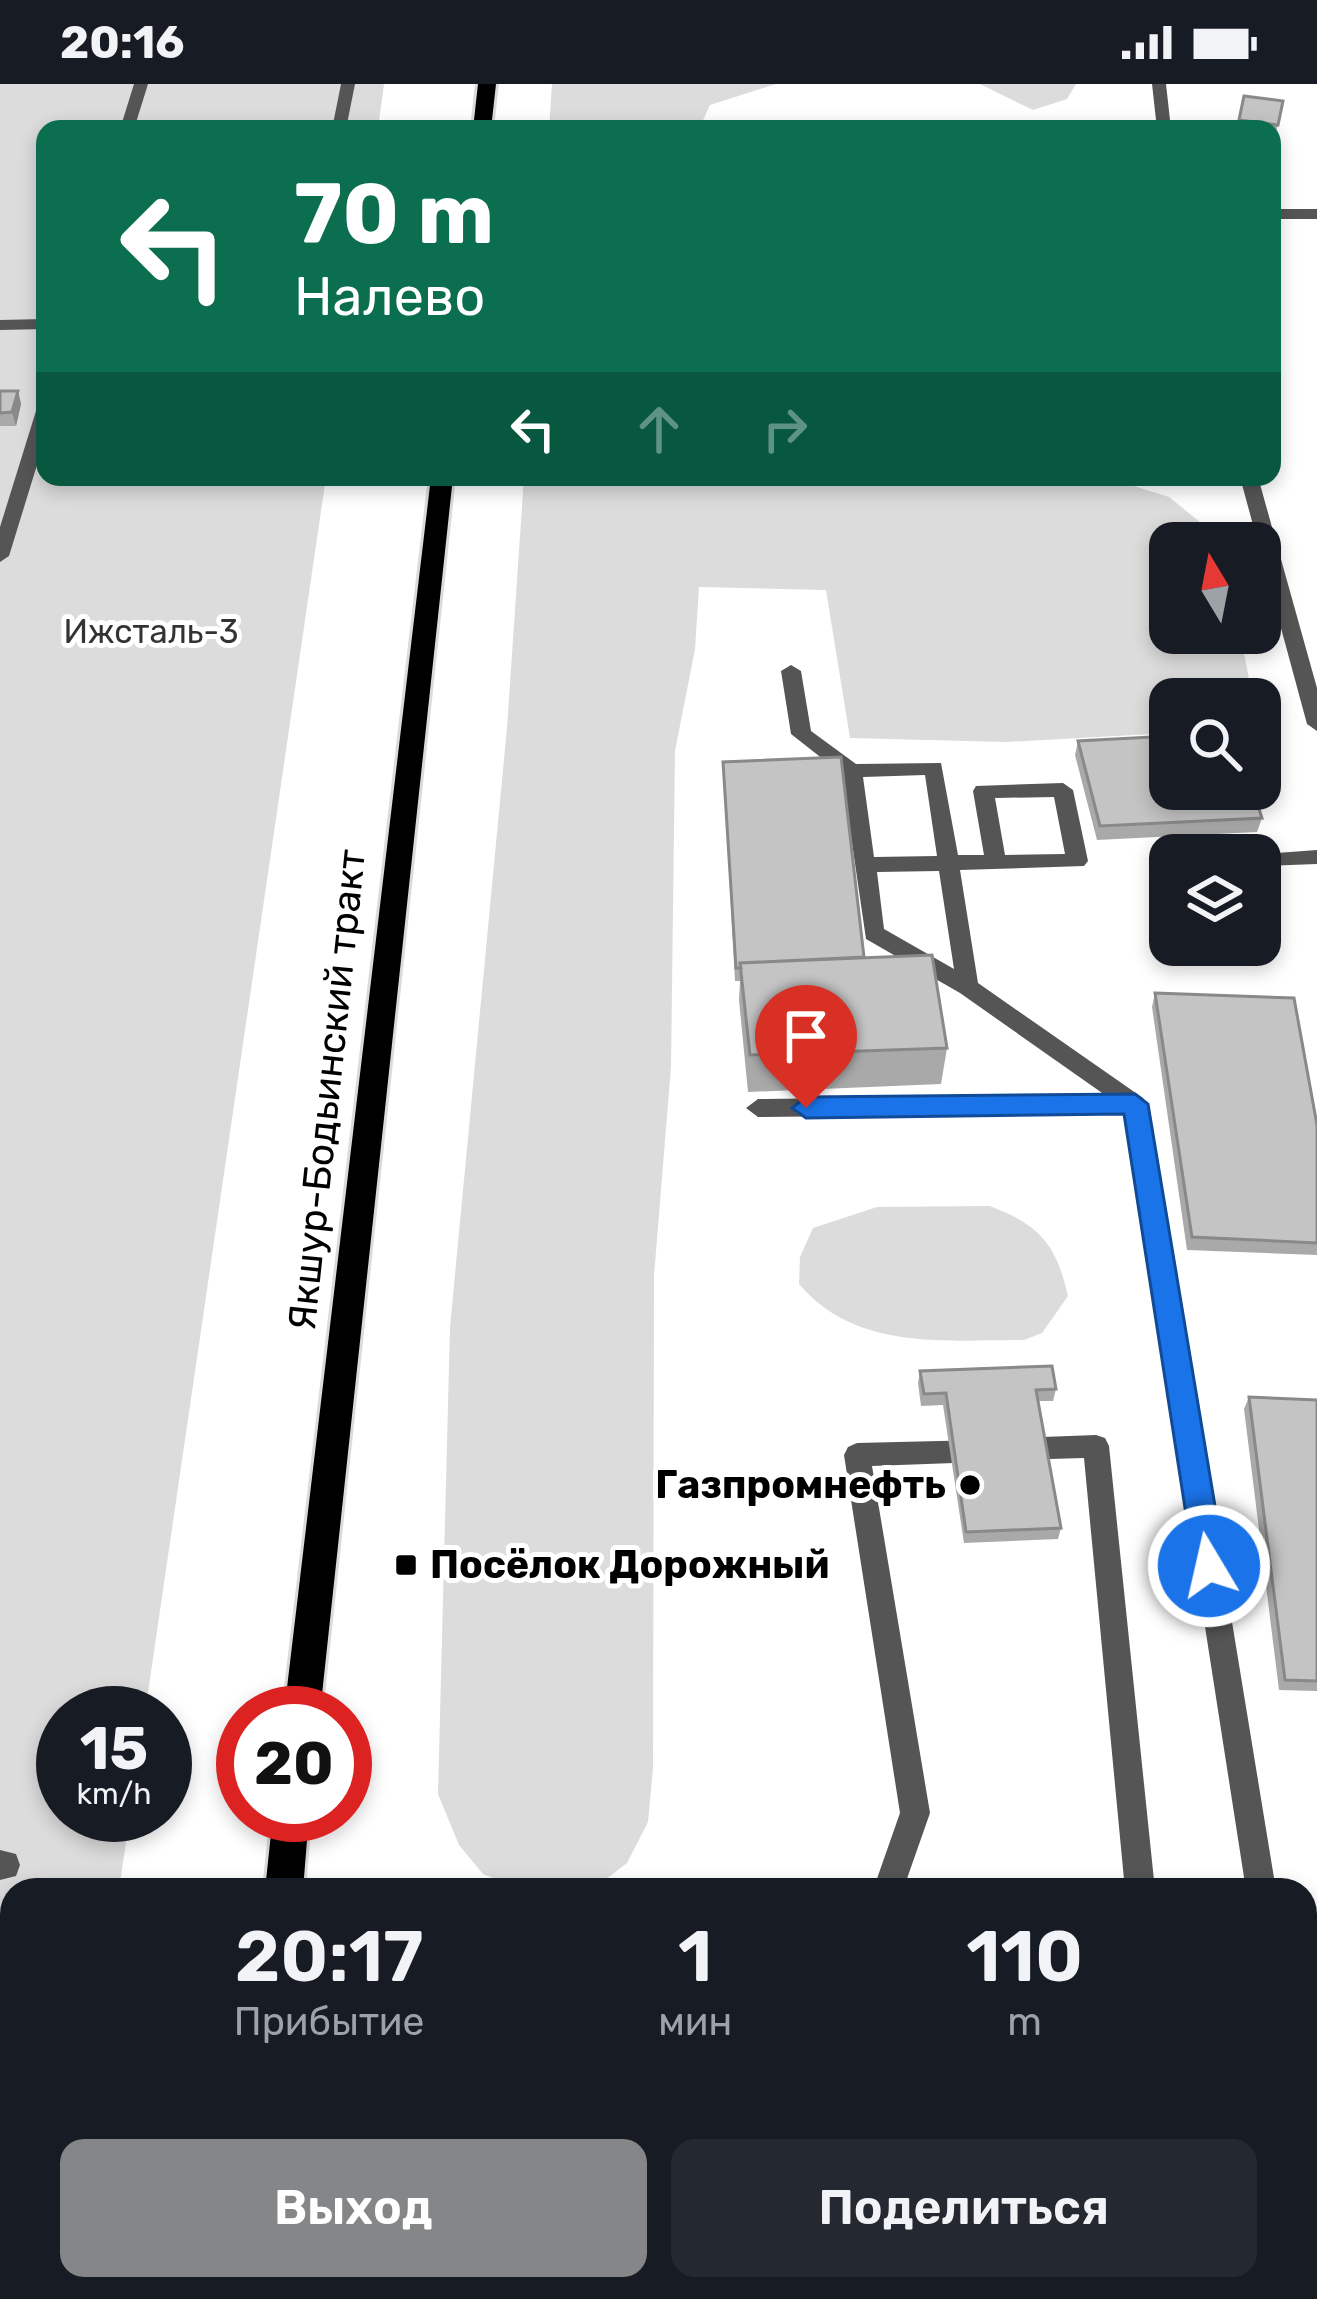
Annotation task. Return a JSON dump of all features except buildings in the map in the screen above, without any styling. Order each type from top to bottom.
[{"type":"main road","points":[[483,120],[487,84]]},
{"type":"main road","name":"Якшур-Бодьинский тракт","points":[[305,1686],[441,486]]},
{"type":"main road","points":[[285,1878],[289,1842]]},
{"type":"street","points":[[130,120],[141,84]]},
{"type":"street","points":[[341,120],[348,84]]},
{"type":"street","points":[[1159,84],[1163,120]]},
{"type":"street","points":[[1281,214],[1317,214]]},
{"type":"street","points":[[0,325],[36,324]]},
{"type":"street","points":[[0,556],[36,440]]},
{"type":"street","points":[[1251,486],[1317,724]]},
{"type":"street","points":[[790,671],[801,734],[852,771],[934,768],[968,987]]},
{"type":"street","points":[[852,771],[874,933],[968,987],[1135,1104],[1259,1878]]},
{"type":"street","points":[[865,865],[1077,861],[1063,790],[983,791],[995,862]]},
{"type":"street","points":[[1281,858],[1317,857]]},
{"type":"street","points":[[758,1108],[1135,1104]]},
{"type":"street","points":[[892,1878],[915,1814],[857,1455],[1096,1446],[1139,1878]]},
{"type":"green space","name":"Ижсталь-3","points":[[0,84],[384,84],[379,120],[36,120],[36,486],[325,486],[149,1686],[36,1686],[36,1842],[126,1842],[121,1878],[0,1878]]},
{"type":"green space","points":[[552,84],[776,84],[710,105],[703,120],[550,120]]},
{"type":"green space","points":[[980,84],[1076,84],[1067,99],[1033,110]]},
{"type":"green space","points":[[523,486],[1134,486],[1169,497],[1200,522],[1149,522],[1149,654],[1244,654],[1249,678],[1149,678],[1149,734],[1006,742],[850,738],[826,590],[699,587],[695,649],[675,751],[671,1067],[654,1276],[653,1768],[648,1822],[627,1863],[608,1878],[493,1878],[483,1874],[459,1845],[438,1794],[450,1327],[507,728]]},
{"type":"green space","points":[[990,1206],[1033,1229],[1058,1262],[1068,1296],[1042,1333],[1024,1340],[903,1337],[847,1321],[799,1284],[800,1257],[813,1228],[877,1207]]},
{"type":"place","name":"Газпромнефть","points":[[970,1485]]},
{"type":"place","name":"Посёлок Дорожный","points":[[406,1565]]},
{"type":"route","points":[[806,1108],[1135,1104],[1209,1566]]}]
